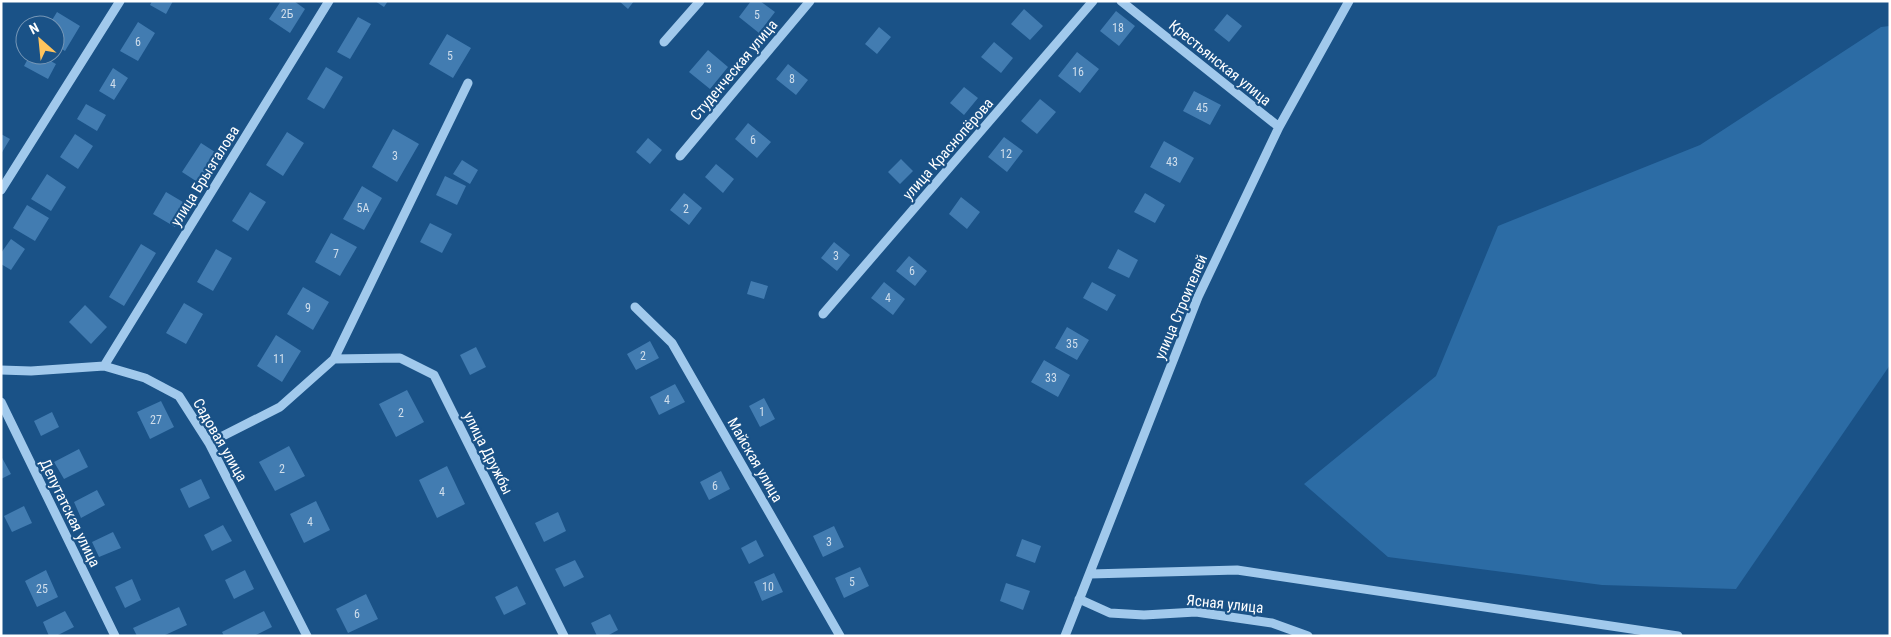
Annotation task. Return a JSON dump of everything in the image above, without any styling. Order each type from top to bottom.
[{"type":"street","points":[[1,190],[120,1]]},
{"type":"street","name":"улица Брызгалова","points":[[104,366],[329,1]]},
{"type":"street","points":[[664,42],[700,1]]},
{"type":"street","name":"Студенческая улица","points":[[680,156],[810,1]]},
{"type":"street","name":"улица Краснопёрова","points":[[823,314],[1093,1]]},
{"type":"street","name":"Крестьянская улица","points":[[1122,1],[1279,127]]},
{"type":"street","name":"улица Строителей","points":[[1065,636],[1198,297],[1279,127],[1349,1]]},
{"type":"street","points":[[209,443],[280,407],[334,359],[468,83]]},
{"type":"street","name":"Майская улица","points":[[635,306],[672,343],[840,636]]},
{"type":"street","name":"улица Дружбы","points":[[334,359],[400,358],[434,376],[564,636]]},
{"type":"street","name":"Садовая улица","points":[[1,370],[31,371],[104,366],[145,378],[179,396],[209,443],[307,636]]},
{"type":"street","name":"Депутатская улица","points":[[1,402],[115,636]]},
{"type":"street","points":[[1090,574],[1237,570],[1678,636]]},
{"type":"street","name":"Ясная улица","points":[[1080,599],[1110,613],[1144,615],[1196,612],[1272,623],[1308,636]]},
{"type":"shaded area","points":[[1890,26],[1890,365],[1736,589],[1602,585],[1388,557],[1304,484],[1436,376],[1498,226],[1700,145],[1881,27]]},
{"type":"building","points":[[152,1],[173,1],[166,14],[150,5]]},
{"type":"building","points":[[281,1],[294,1],[305,9],[290,33],[269,19]]},
{"type":"building","points":[[375,1],[388,1],[384,7]]},
{"type":"building","points":[[619,1],[634,1],[628,9]]},
{"type":"building","points":[[751,1],[760,1],[775,12],[759,33],[739,17]]},
{"type":"building","points":[[1024,9],[1043,26],[1030,40],[1011,24]]},
{"type":"building","points":[[1116,11],[1135,26],[1119,46],[1100,31]]},
{"type":"building","points":[[1227,14],[1242,26],[1229,42],[1214,30]]},
{"type":"building","points":[[65,17],[80,26],[65,51]]},
{"type":"building","points":[[358,17],[371,24],[350,59],[337,52]]},
{"type":"building","points":[[138,22],[155,33],[138,61],[120,51]]},
{"type":"building","points":[[879,27],[891,37],[877,54],[865,44]]},
{"type":"building","points":[[447,34],[471,48],[453,78],[429,64]]},
{"type":"building","points":[[994,42],[1013,58],[1001,73],[981,57]]},
{"type":"building","points":[[708,50],[728,67],[710,89],[689,72]]},
{"type":"building","points":[[1077,52],[1099,69],[1080,93],[1058,76]]},
{"type":"building","points":[[788,64],[808,80],[796,95],[776,79]]},
{"type":"building","points":[[25,65],[55,65],[48,79]]},
{"type":"building","points":[[326,67],[343,77],[324,109],[307,99]]},
{"type":"building","points":[[113,68],[128,78],[114,100],[99,91]]},
{"type":"building","points":[[964,87],[978,98],[964,115],[950,103]]},
{"type":"building","points":[[1194,91],[1221,105],[1210,125],[1183,111]]},
{"type":"building","points":[[1040,99],[1056,112],[1037,134],[1021,121]]},
{"type":"building","points":[[86,104],[106,115],[97,131],[77,119]]},
{"type":"building","points":[[748,123],[771,142],[757,158],[735,139]]},
{"type":"building","points":[[393,129],[419,144],[397,182],[372,167]]},
{"type":"building","points":[[287,132],[304,143],[283,176],[266,165]]},
{"type":"building","points":[[1,134],[10,139],[1,154]]},
{"type":"building","points":[[75,134],[93,146],[78,169],[60,157]]},
{"type":"building","points":[[1004,137],[1023,151],[1007,172],[988,157]]},
{"type":"building","points":[[648,138],[662,150],[650,164],[636,152]]},
{"type":"building","points":[[1164,141],[1194,158],[1180,183],[1150,167]]},
{"type":"building","points":[[201,143],[218,154],[199,183],[182,172]]},
{"type":"building","points":[[901,159],[913,171],[900,184],[888,172]]},
{"type":"building","points":[[462,160],[478,170],[470,184],[453,174]]},
{"type":"building","points":[[716,164],[734,179],[723,193],[705,177]]},
{"type":"building","points":[[47,174],[66,187],[51,211],[31,199]]},
{"type":"building","points":[[445,176],[466,186],[457,205],[436,195]]},
{"type":"building","points":[[362,186],[382,198],[364,230],[343,219]]},
{"type":"building","points":[[166,192],[188,205],[175,227],[153,214]]},
{"type":"building","points":[[250,192],[266,202],[248,231],[232,221]]},
{"type":"building","points":[[684,193],[702,208],[689,225],[670,210]]},
{"type":"building","points":[[1145,193],[1165,205],[1155,223],[1134,212]]},
{"type":"building","points":[[961,197],[980,212],[967,229],[949,214]]},
{"type":"building","points":[[27,205],[49,218],[35,241],[13,228]]},
{"type":"building","points":[[430,223],[452,234],[442,253],[420,242]]},
{"type":"building","points":[[331,233],[357,247],[340,276],[315,262]]},
{"type":"building","points":[[11,239],[25,249],[11,270],[1,264],[1,253]]},
{"type":"building","points":[[834,242],[850,255],[837,271],[821,258]]},
{"type":"building","points":[[141,244],[156,253],[124,306],[109,297]]},
{"type":"building","points":[[216,249],[232,258],[213,291],[197,282]]},
{"type":"building","points":[[1118,249],[1138,260],[1129,278],[1108,268]]},
{"type":"building","points":[[909,256],[927,271],[915,286],[896,271]]},
{"type":"building","points":[[751,281],[768,286],[764,299],[747,294]]},
{"type":"building","points":[[884,282],[905,299],[893,315],[871,298]]},
{"type":"building","points":[[1092,282],[1116,295],[1107,311],[1083,298]]},
{"type":"building","points":[[303,287],[329,302],[313,330],[287,314]]},
{"type":"building","points":[[184,303],[203,314],[186,344],[166,333]]},
{"type":"building","points":[[85,305],[107,327],[91,344],[69,322]]},
{"type":"building","points":[[1067,327],[1089,340],[1077,360],[1055,348]]},
{"type":"building","points":[[276,335],[301,351],[282,382],[257,366]]},
{"type":"building","points":[[650,341],[659,358],[636,370],[627,354]]},
{"type":"building","points":[[476,347],[486,367],[470,375],[460,355]]},
{"type":"building","points":[[1044,360],[1070,375],[1058,397],[1031,382]]},
{"type":"building","points":[[675,384],[685,402],[659,415],[650,397]]},
{"type":"building","points":[[407,390],[424,422],[396,437],[379,404]]},
{"type":"building","points":[[764,398],[775,419],[760,427],[749,406]]},
{"type":"building","points":[[161,401],[174,427],[150,439],[137,412]]},
{"type":"building","points":[[52,412],[59,427],[41,436],[34,421]]},
{"type":"building","points":[[289,446],[305,476],[275,491],[259,462]]},
{"type":"building","points":[[79,449],[88,467],[64,479],[54,462]]},
{"type":"building","points":[[1,456],[11,474],[1,479]]},
{"type":"building","points":[[447,466],[465,504],[437,518],[419,480]]},
{"type":"building","points":[[721,471],[730,489],[709,500],[700,482]]},
{"type":"building","points":[[201,479],[210,498],[189,508],[180,489]]},
{"type":"building","points":[[97,490],[105,505],[81,518],[74,502]]},
{"type":"building","points":[[316,501],[330,530],[304,543],[290,514]]},
{"type":"building","points":[[24,506],[32,523],[12,532],[4,516]]},
{"type":"building","points":[[558,512],[566,531],[544,542],[535,523]]},
{"type":"building","points":[[223,525],[232,541],[212,551],[204,535]]},
{"type":"building","points":[[834,526],[844,547],[823,557],[813,536]]},
{"type":"building","points":[[113,532],[121,548],[99,557],[92,542]]},
{"type":"building","points":[[1022,539],[1041,546],[1035,563],[1016,556]]},
{"type":"building","points":[[756,540],[764,556],[749,564],[741,548]]},
{"type":"building","points":[[575,560],[584,577],[564,587],[555,569]]},
{"type":"building","points":[[860,567],[869,586],[844,598],[835,578]]},
{"type":"building","points":[[46,570],[58,597],[37,607],[25,581]]},
{"type":"building","points":[[245,570],[254,589],[234,599],[225,580]]},
{"type":"building","points":[[774,573],[783,592],[762,601],[754,582]]},
{"type":"building","points":[[132,579],[141,600],[125,608],[115,587]]},
{"type":"building","points":[[1006,583],[1030,591],[1023,610],[1000,601]]},
{"type":"building","points":[[517,586],[526,604],[504,615],[495,597]]},
{"type":"building","points":[[366,594],[378,619],[348,633],[336,609]]},
{"type":"building","points":[[179,607],[187,625],[163,636],[137,636],[133,628]]},
{"type":"building","points":[[65,611],[74,627],[56,636],[49,636],[43,622]]},
{"type":"building","points":[[264,611],[272,627],[254,636],[224,636],[222,632]]},
{"type":"building","points":[[610,614],[618,630],[607,636],[597,636],[591,623]]}]
